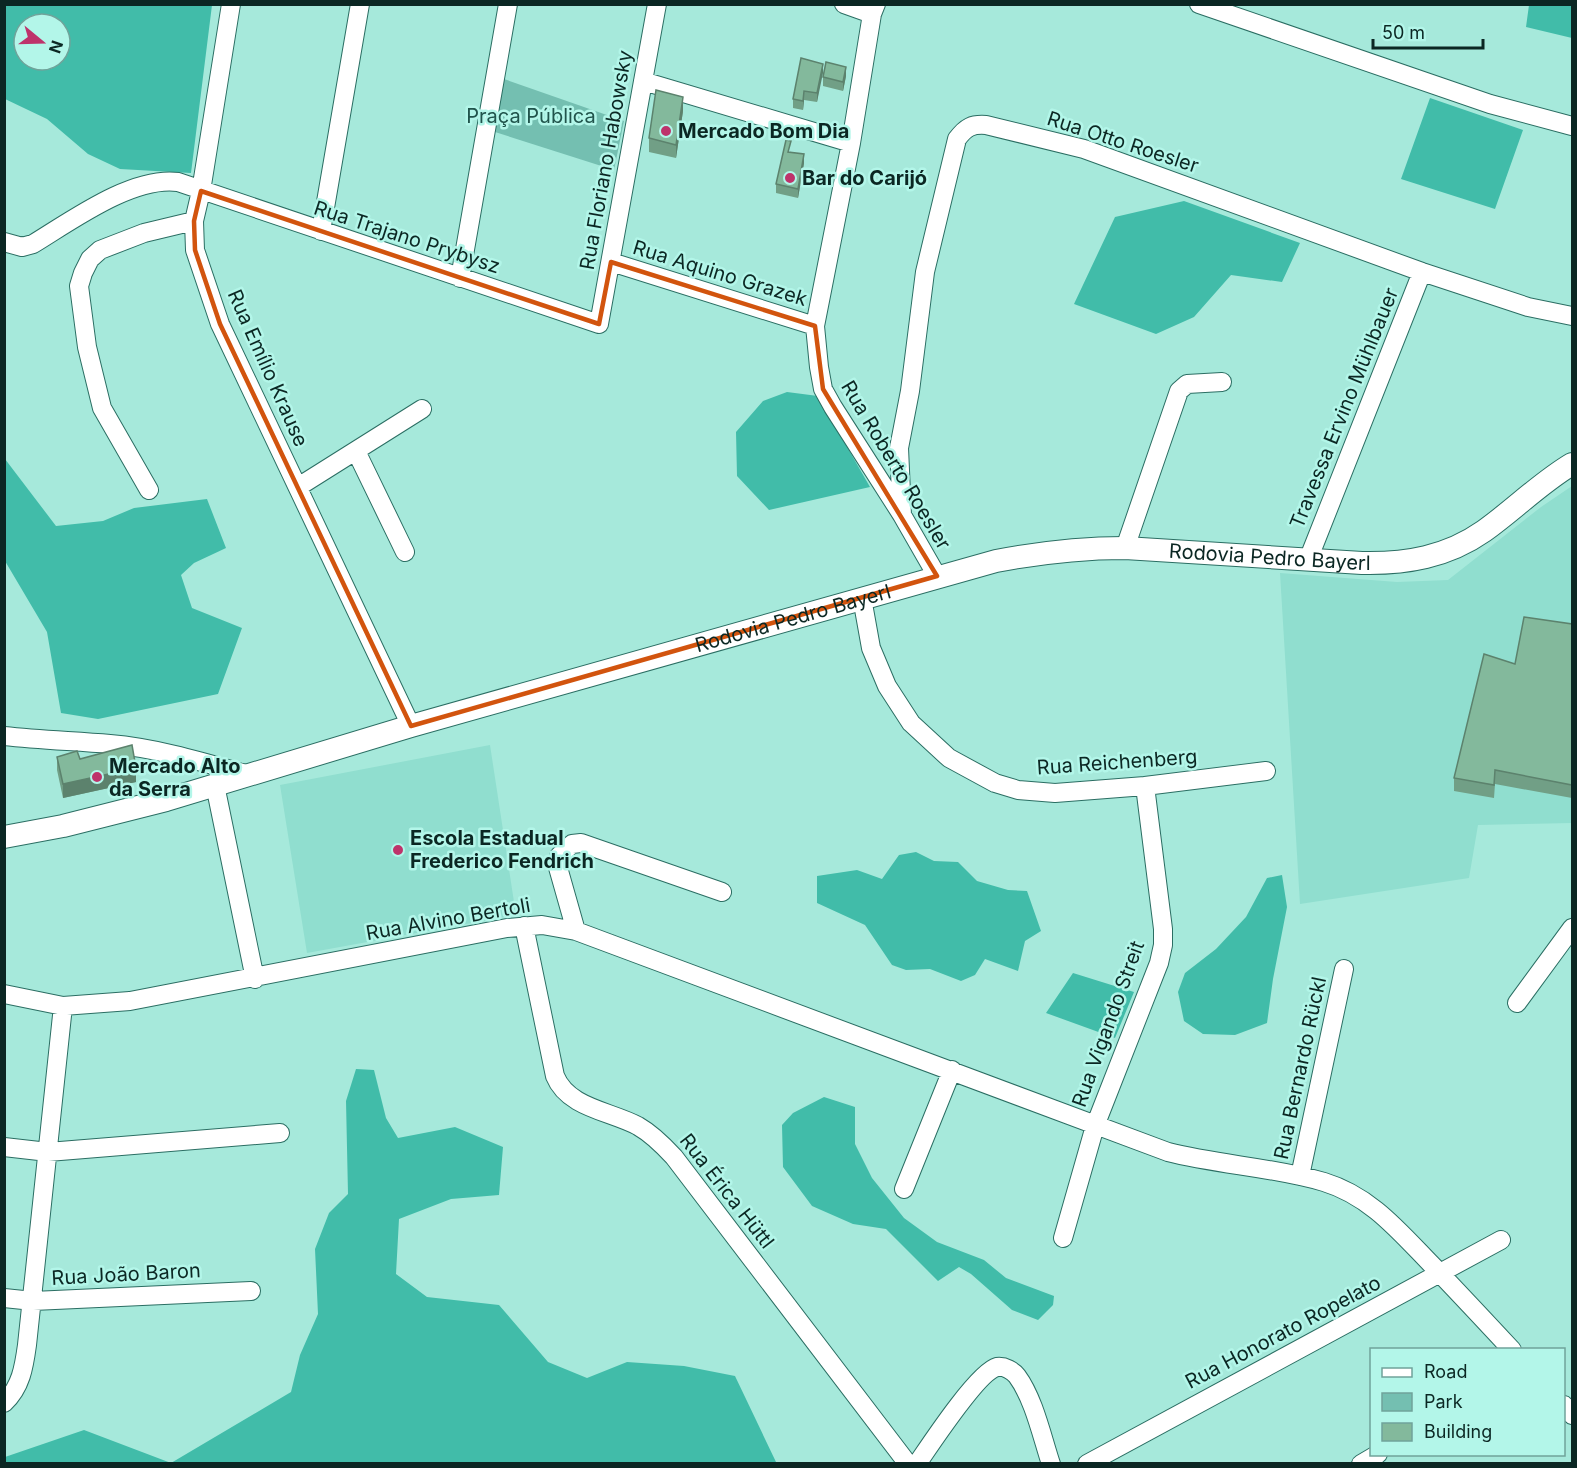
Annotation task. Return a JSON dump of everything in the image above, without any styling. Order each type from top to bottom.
[{"type":"main road","name":"Rodovia Pedro Bayerl","points":[[4,837],[110,815],[411,726],[937,576],[1019,556],[1101,548],[1125,548],[1381,564],[1408,562],[1433,556],[1484,531],[1543,483],[1572,464]]},
{"type":"street","name":"Rua Emílio Krause","points":[[231,4],[201,191],[194,220],[195,250],[220,324],[411,726]]},
{"type":"street","points":[[321,231],[360,4]]},
{"type":"street","points":[[460,278],[508,4]]},
{"type":"street","name":"Rua Floriano Habowsky","points":[[599,324],[657,4]]},
{"type":"street","name":"Rua Roberto Roesler","points":[[844,4],[874,9],[815,326],[819,367],[823,389],[902,515],[937,576]]},
{"type":"street","points":[[1199,4],[1490,104],[1572,126]]},
{"type":"street","points":[[643,81],[850,143]]},
{"type":"street","name":"Rua Otto Roesler","points":[[902,515],[899,448],[910,391],[925,272],[957,139],[963,130],[972,124],[987,125],[1084,149],[1422,272],[1528,307],[1572,316]]},
{"type":"street","name":"Rua Trajano Prybysz","points":[[4,242],[22,247],[33,244],[95,206],[144,185],[163,180],[178,182],[599,324]]},
{"type":"street","points":[[148,490],[102,408],[87,347],[80,286],[90,259],[100,250],[144,233],[194,220]]},
{"type":"street","name":"Rua Aquino Grazek","points":[[611,262],[815,326]]},
{"type":"street","name":"Travessa Ervino Mühlbauer","points":[[1308,560],[1422,272]]},
{"type":"street","points":[[1125,548],[1179,391],[1187,384],[1222,382]]},
{"type":"street","points":[[298,487],[422,409]]},
{"type":"street","points":[[356,450],[405,552]]},
{"type":"street","name":"Rua Reichenberg","points":[[862,598],[872,648],[887,686],[911,723],[949,758],[995,783],[1018,790],[1055,793],[1145,786],[1266,771]]},
{"type":"street","points":[[4,736],[111,744],[178,755],[249,775]]},
{"type":"street","points":[[215,785],[255,979]]},
{"type":"street","name":"Rua Vigando Streit","points":[[1063,1238],[1095,1126],[1159,963],[1163,945],[1145,786]]},
{"type":"street","points":[[576,931],[557,864],[559,856],[572,844],[581,843],[722,892]]},
{"type":"street","name":"Rua Alvino Bertoli","points":[[4,994],[63,1006],[141,1000],[524,926],[542,925],[576,931],[1168,1152],[1198,1160],[1300,1176],[1324,1182],[1363,1199],[1392,1223],[1510,1348]]},
{"type":"street","name":"Rua Érica Hüttl","points":[[524,926],[559,1087],[579,1102],[654,1136],[674,1156],[908,1464]]},
{"type":"street","points":[[1517,1003],[1572,928]]},
{"type":"street","name":"Rua Bernardo Rückl","points":[[1300,1176],[1344,969]]},
{"type":"street","points":[[4,1403],[15,1391],[24,1367],[33,1301],[63,1006]]},
{"type":"street","points":[[904,1189],[952,1070]]},
{"type":"street","points":[[4,1147],[48,1152],[280,1133]]},
{"type":"street","name":"Rua Honorato Ropelato","points":[[1087,1464],[1501,1240]]},
{"type":"street","name":"Rua João Baron","points":[[4,1298],[33,1301],[251,1291]]},
{"type":"street","points":[[918,1464],[946,1422],[980,1381],[998,1367],[1009,1369],[1017,1375],[1025,1390],[1051,1464]]},
{"type":"street","points":[[1361,1464],[1376,1456]]},
{"type":"highlighted area","points":[[201,191],[599,324],[611,262],[815,326],[823,389],[937,576],[411,726],[220,324],[195,250],[194,221]]},
{"type":"shaded area","points":[[1572,486],[1572,823],[1478,825],[1469,878],[1300,904],[1280,573],[1397,582],[1448,580],[1541,507]]},
{"type":"shaded area","name":"Escola Estadual Frederico Fendrich","points":[[490,745],[516,915],[307,953],[280,785]]},
{"type":"green space","points":[[4,5],[212,5],[191,173],[120,169],[88,154],[47,119],[5,99]]},
{"type":"green space","points":[[1529,5],[1572,5],[1572,38],[1526,27]]},
{"type":"green space","name":"Praça Pública","points":[[504,79],[624,121],[614,170],[495,132]]},
{"type":"green space","points":[[1430,98],[1523,130],[1495,209],[1401,179]]},
{"type":"green space","points":[[1184,201],[1300,243],[1282,282],[1231,275],[1194,317],[1156,334],[1074,304],[1115,217]]},
{"type":"green space","points":[[787,392],[818,396],[870,487],[769,510],[737,476],[736,432],[763,401]]},
{"type":"green space","points":[[5,459],[56,526],[103,521],[134,508],[207,499],[226,548],[194,563],[181,575],[192,608],[242,628],[218,694],[98,719],[61,713],[47,632],[5,561]]},
{"type":"green space","points":[[916,852],[934,861],[958,862],[977,881],[1008,890],[1027,891],[1041,931],[1025,941],[1018,971],[985,959],[975,975],[961,981],[930,969],[906,970],[892,965],[865,925],[817,903],[817,876],[857,870],[882,879],[899,855]]},
{"type":"green space","points":[[1282,875],[1287,907],[1267,1023],[1235,1035],[1203,1034],[1184,1021],[1178,992],[1185,973],[1216,949],[1246,917],[1267,878]]},
{"type":"green space","points":[[1073,973],[1134,992],[1115,1038],[1046,1013]]},
{"type":"green space","points":[[356,1069],[374,1070],[386,1118],[398,1138],[455,1127],[503,1147],[499,1195],[451,1199],[399,1219],[396,1274],[427,1297],[499,1305],[548,1362],[587,1378],[627,1362],[684,1366],[735,1376],[776,1462],[775,1463],[171,1463],[291,1392],[300,1355],[318,1314],[315,1249],[329,1213],[348,1194],[346,1101]]},
{"type":"green space","points":[[824,1097],[855,1107],[855,1144],[872,1178],[904,1218],[937,1242],[984,1260],[1006,1278],[1054,1296],[1053,1305],[1038,1320],[1012,1310],[971,1274],[959,1267],[938,1281],[886,1229],[853,1224],[812,1206],[783,1167],[782,1125],[793,1113]]},
{"type":"green space","points":[[84,1430],[171,1463],[5,1463],[5,1457]]},
{"type":"building","points":[[801,58],[823,64],[817,93],[804,91],[803,101],[793,99]]},
{"type":"building","points":[[826,62],[846,67],[843,82],[823,77]]},
{"type":"building","name":"Mercado Bom Dia","points":[[656,90],[683,97],[676,145],[649,138]]},
{"type":"building","name":"Bar do Carijó","points":[[786,140],[791,141],[788,152],[804,154],[798,189],[776,184]]},
{"type":"building","points":[[1524,617],[1572,624],[1572,785],[1495,770],[1494,785],[1454,778],[1484,654],[1515,664]]},
{"type":"building","points":[[132,745],[136,768],[63,784],[57,757],[77,751],[80,759]]},
{"type":"place","name":"Mercado Bom Dia","points":[[666,131]]},
{"type":"place","name":"Bar do Carijó","points":[[790,178]]},
{"type":"place","name":"Mercado Alto da Serra","points":[[97,777]]},
{"type":"place","name":"Escola Estadual Frederico Fendrich","points":[[398,850]]}]
